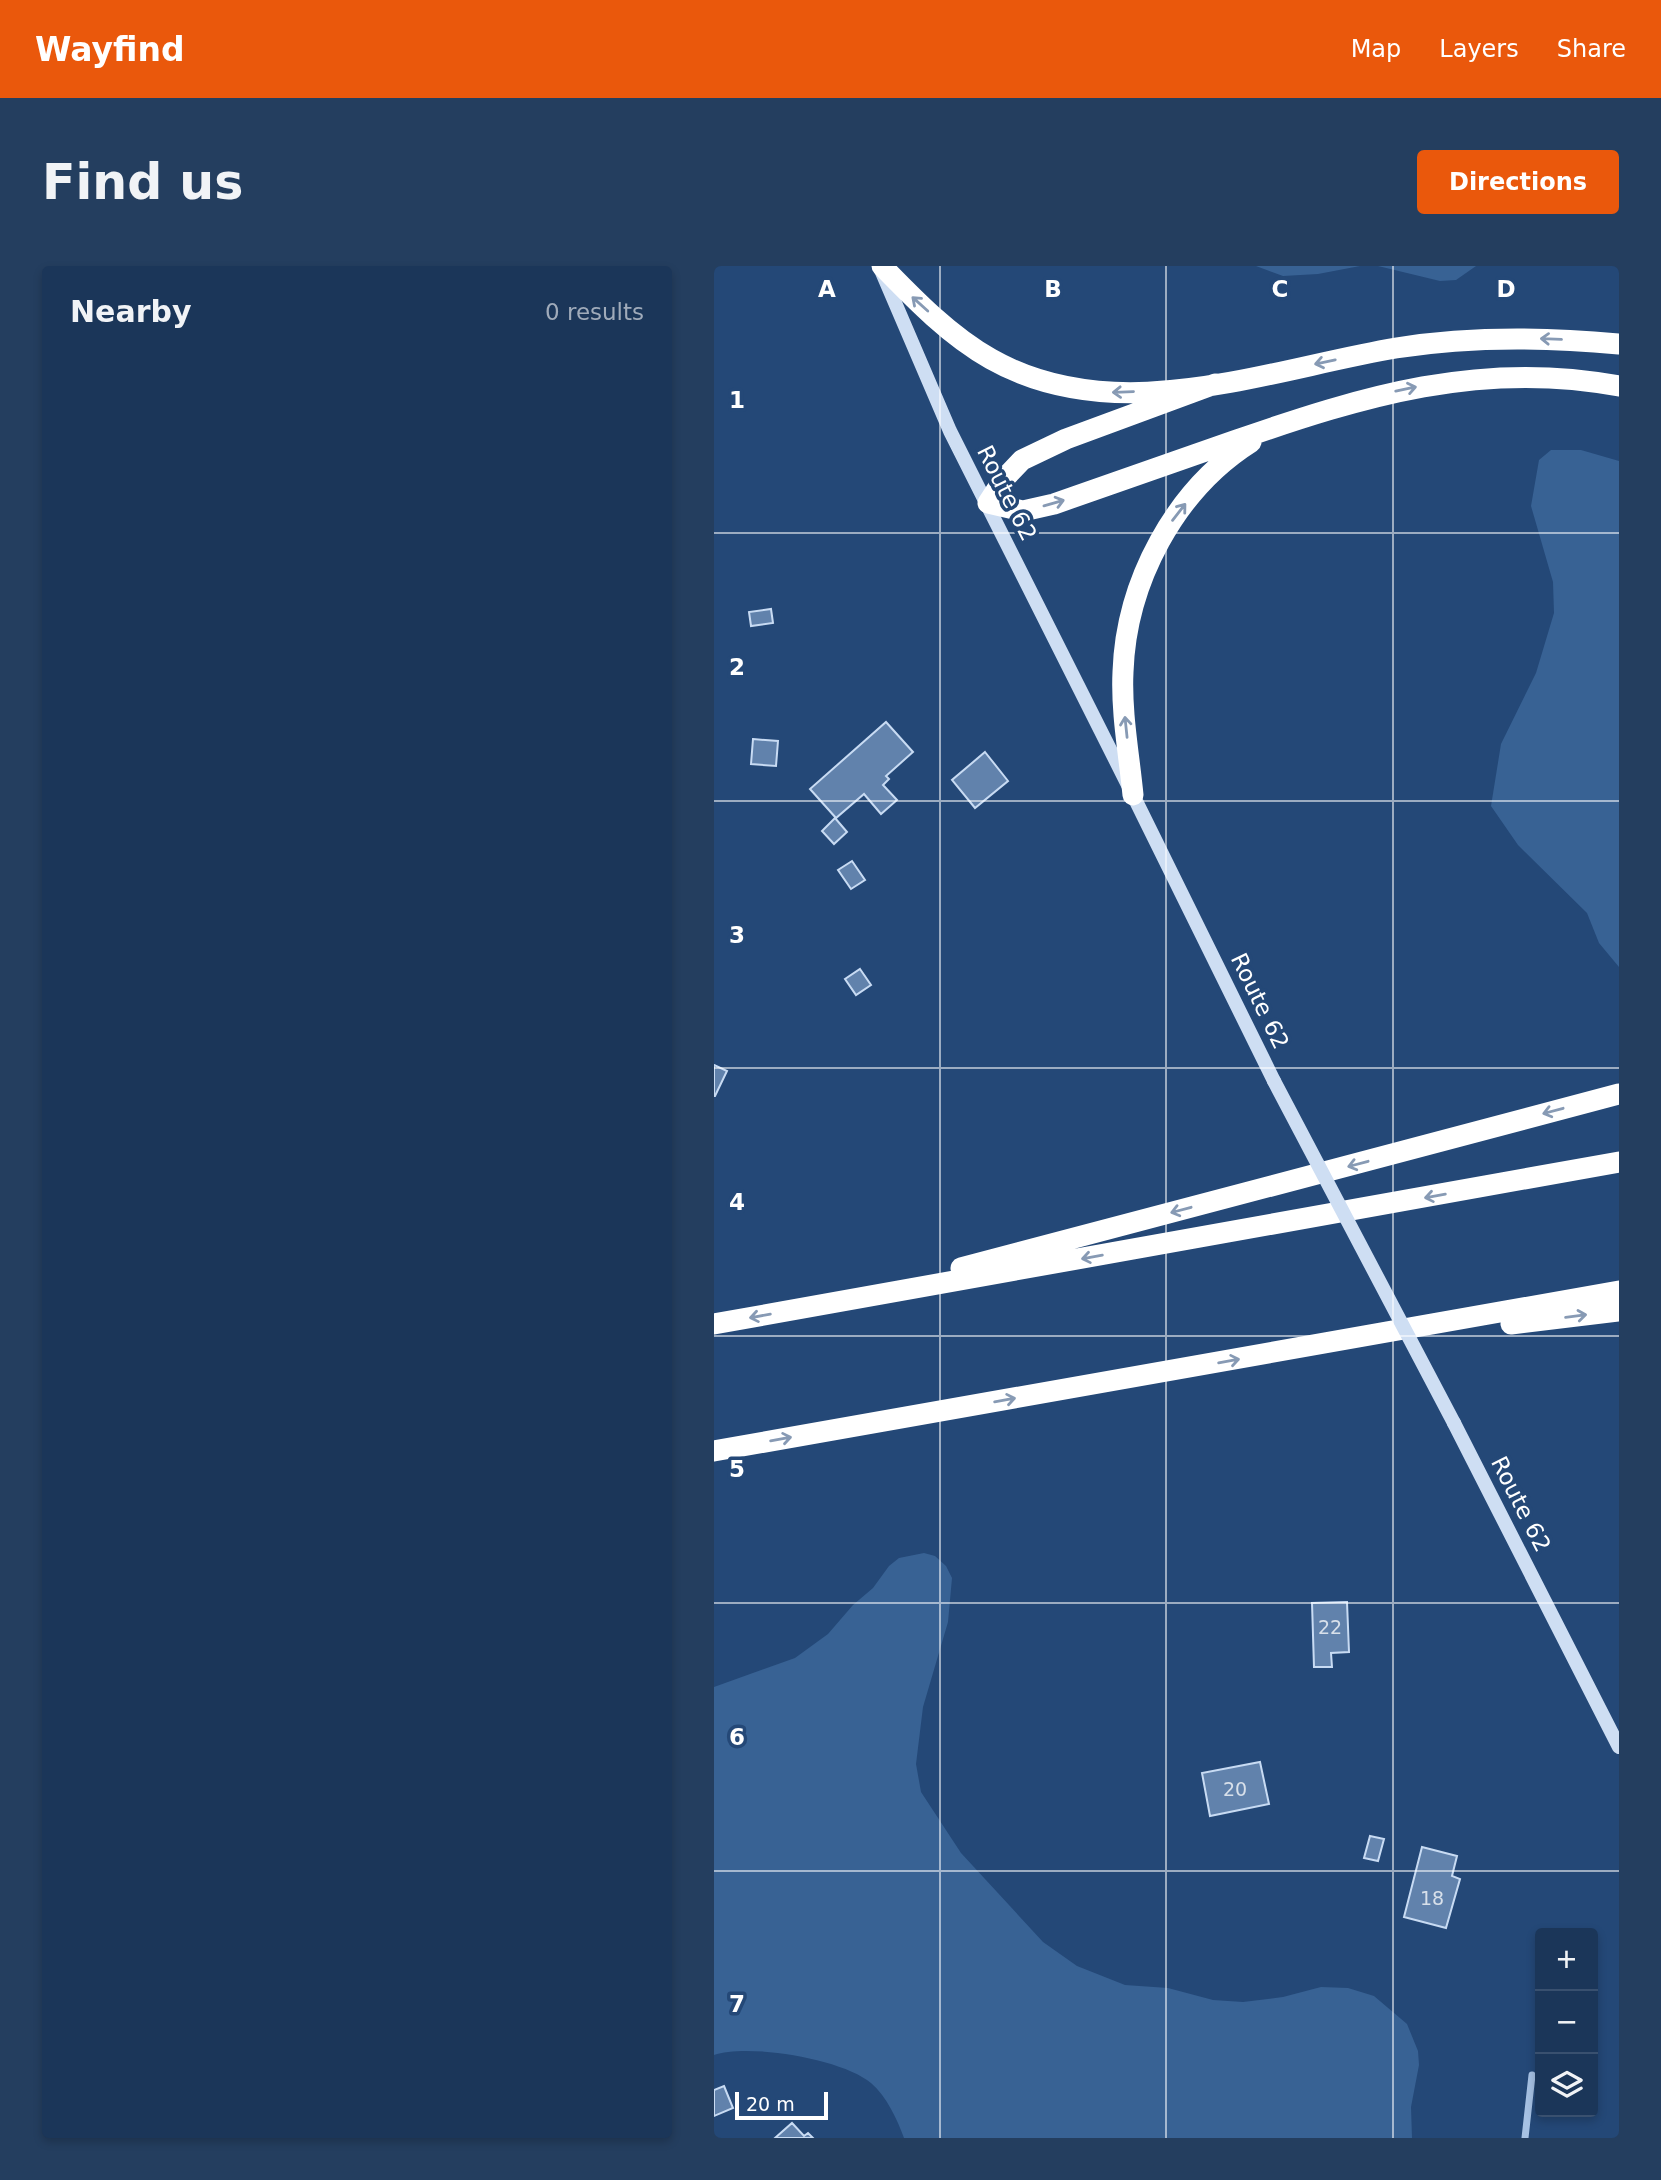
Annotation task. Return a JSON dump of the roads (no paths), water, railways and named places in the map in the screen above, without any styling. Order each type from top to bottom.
[{"type":"highway","points":[[881,266],[938,320],[993,360],[1042,380],[1096,392],[1166,390],[1215,384],[1385,350],[1460,340],[1514,338],[1619,344]]},
{"type":"highway","points":[[1215,384],[1066,439],[1022,460],[1003,480],[988,503],[1023,511],[1054,504],[1293,420],[1381,394],[1463,380],[1527,377],[1619,386]]},
{"type":"highway","points":[[1133,795],[1123,697],[1123,662],[1133,605],[1150,560],[1174,518],[1217,468],[1245,446],[1293,420]]},
{"type":"highway","points":[[807,1308],[1619,1094]]},
{"type":"highway","points":[[714,1324],[1619,1162]]},
{"type":"highway","points":[[714,1451],[1619,1291]]},
{"type":"highway","points":[[1290,1350],[1619,1311]]},
{"type":"main road","name":"Route 62","points":[[881,266],[944,419],[1274,1081],[1454,1423],[1619,1747]]},
{"type":"street","points":[[1525,2138],[1532,2075]]}]
